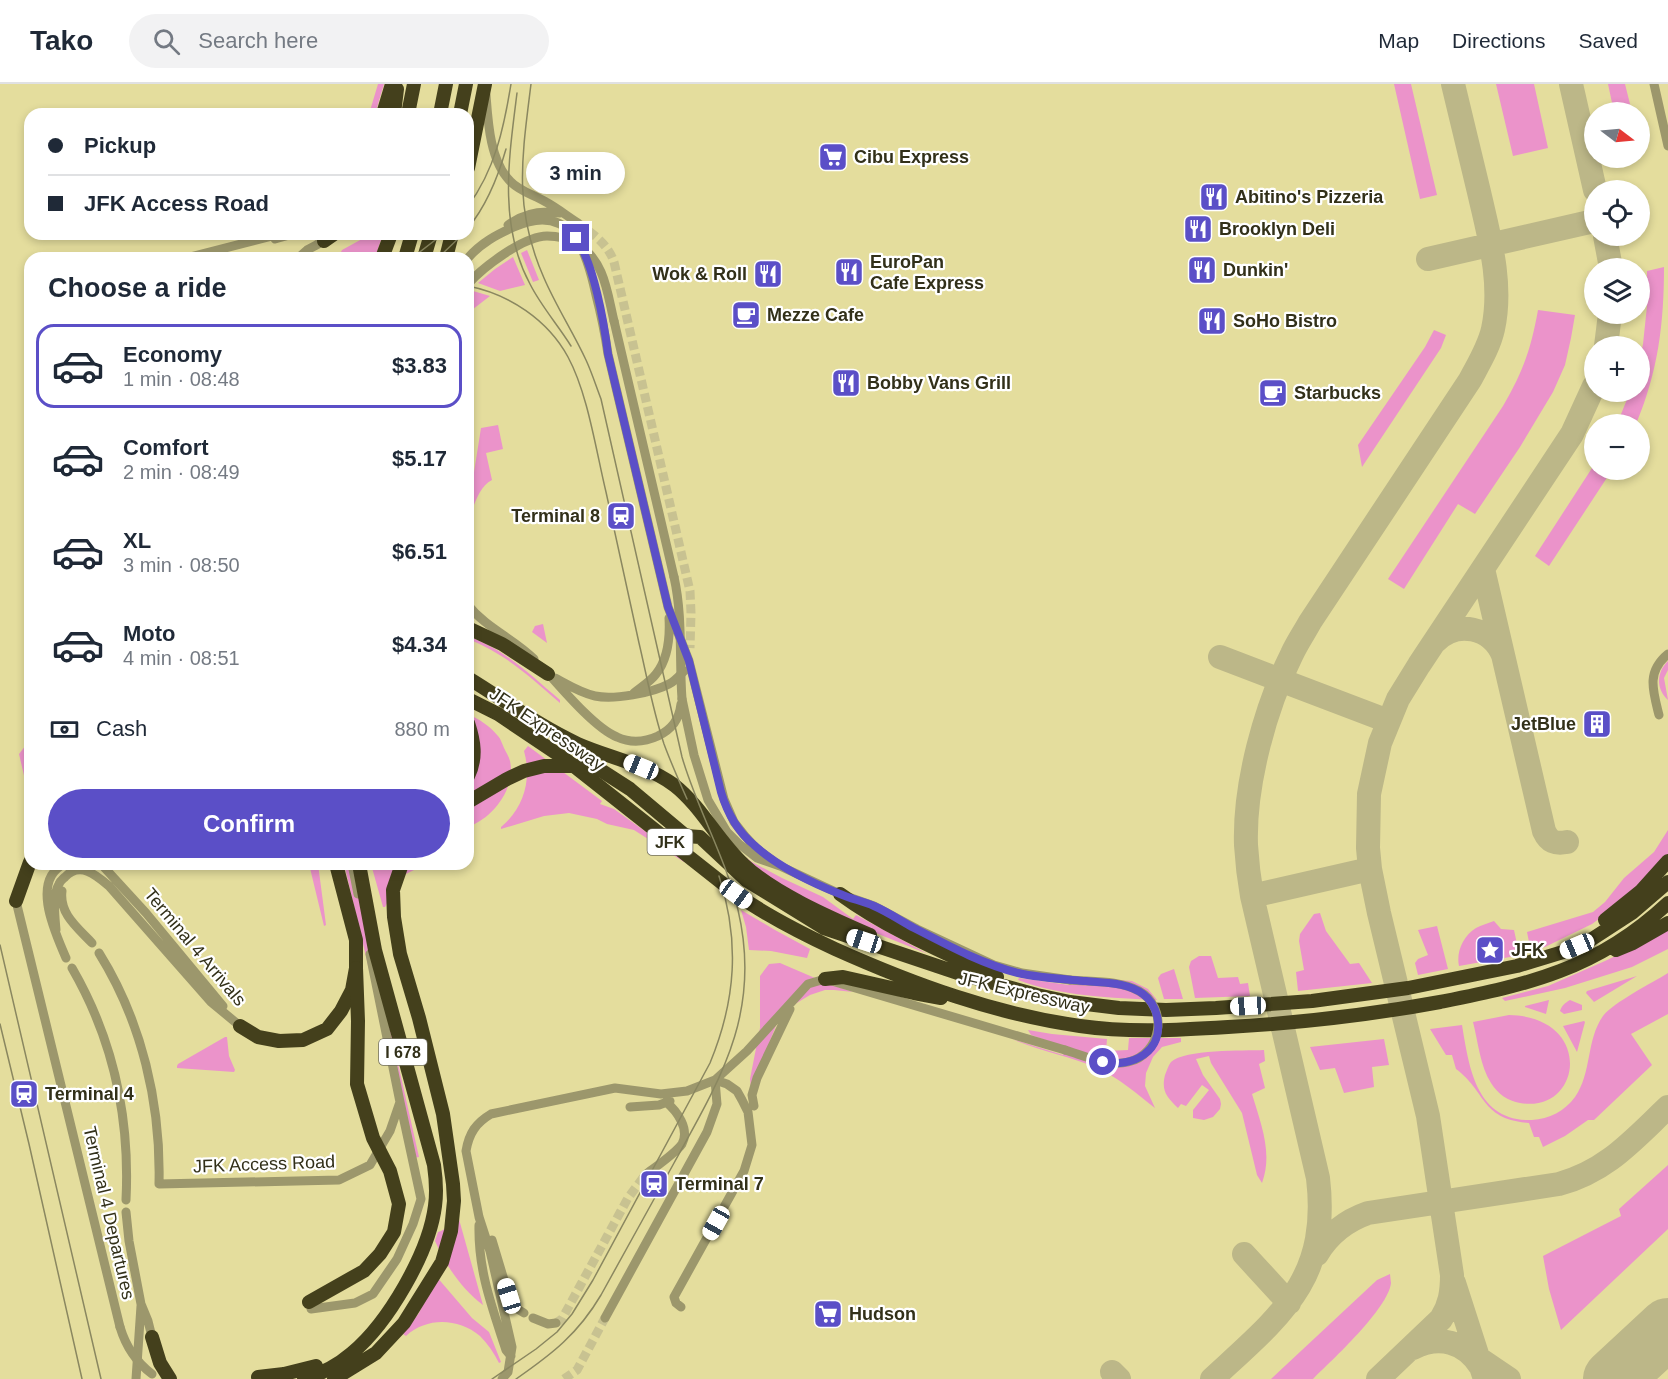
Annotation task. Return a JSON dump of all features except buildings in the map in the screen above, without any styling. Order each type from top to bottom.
[{"type":"highway","points":[[385,108],[392,84]]},
{"type":"highway","points":[[395,108],[397,84]]},
{"type":"highway","points":[[409,108],[414,84]]},
{"type":"highway","points":[[461,108],[466,84]]},
{"type":"highway","points":[[474,138],[485,84]]},
{"type":"highway","points":[[440,108],[445,90]]},
{"type":"highway","points":[[474,631],[502,644],[548,674]]},
{"type":"highway","points":[[474,682],[570,740],[654,773],[673,785],[696,807],[743,864],[769,883],[803,903],[862,931],[964,975]]},
{"type":"highway","name":"JFK Expressway","points":[[474,702],[498,714],[565,759],[736,894],[766,914],[881,969],[923,985],[988,1006],[1051,1021],[1106,1029],[1202,1029],[1265,1025],[1384,1011],[1484,993],[1545,977],[1577,964],[1627,936],[1668,903]]},
{"type":"highway","name":"JFK Expressway","points":[[474,798],[524,771],[544,766],[582,766],[602,771],[693,836],[736,880],[768,901],[824,928],[964,975],[1037,995],[1119,1008],[1166,1010],[1216,1008],[1344,997],[1408,988],[1500,970],[1540,960],[1606,931],[1632,913],[1668,882]]},
{"type":"highway","points":[[1500,970],[1546,953],[1603,922],[1629,902],[1668,861]]},
{"type":"highway","points":[[16,901],[27,870]]},
{"type":"highway","points":[[310,1305],[364,1271],[380,1254],[394,1232],[399,1204],[390,1171],[373,1138],[357,1084],[356,940],[338,870]]},
{"type":"highway","name":"I 678","points":[[360,870],[375,950],[432,1155],[436,1185],[434,1218],[419,1258],[396,1300]]},
{"type":"highway","points":[[334,1379],[365,1361],[392,1337],[410,1314],[442,1262],[451,1231],[454,1201],[443,1114],[400,954],[394,917],[393,890],[400,870]]},
{"type":"highway","points":[[840,894],[866,912],[913,937],[1037,995]]},
{"type":"highway","points":[[1577,964],[1633,943],[1668,923]]},
{"type":"highway","points":[[240,1026],[258,1037],[279,1041],[303,1040],[324,1030],[341,1011],[352,990],[356,968]]},
{"type":"highway","points":[[825,979],[843,977],[988,1006]]},
{"type":"highway","points":[[254,1378],[303,1370],[327,1361],[358,1340],[396,1300]]},
{"type":"highway","points":[[304,1379],[325,1371],[353,1353],[376,1329],[396,1300]]},
{"type":"highway","points":[[152,1337],[160,1363],[170,1379]]},
{"type":"street","points":[[485,84],[490,137],[506,176],[520,189],[546,202],[578,224]]},
{"type":"street","points":[[1654,84],[1668,146]]},
{"type":"street","points":[[474,252],[527,214],[563,213]]},
{"type":"street","points":[[492,238],[529,221],[547,221],[560,224],[568,229],[583,250],[596,293],[608,354],[668,607],[719,784],[734,822],[750,843],[780,866]]},
{"type":"street","points":[[474,278],[483,268],[508,252],[545,236],[569,240],[584,248],[598,264],[603,276],[678,594],[684,662],[682,699],[678,718],[672,727],[652,738],[629,741],[616,737],[575,703],[524,649],[482,620],[474,611]]},
{"type":"street","points":[[210,252],[256,240]]},
{"type":"street","points":[[223,252],[270,240]]},
{"type":"street","points":[[305,252],[319,240]]},
{"type":"street","points":[[632,694],[655,676],[662,664],[669,640],[668,607]]},
{"type":"street","points":[[548,674],[594,696],[610,698],[632,694],[670,684],[682,673],[690,648]]},
{"type":"street","points":[[1659,715],[1653,677],[1659,663],[1668,654]]},
{"type":"street","points":[[630,1107],[659,1105],[715,1080],[747,1051],[808,984],[825,979],[1108,1063],[1138,1059],[1156,1040],[1158,1029],[1155,1009],[1146,996],[1138,991],[1116,984],[1022,974],[994,965],[874,906],[840,894],[780,866],[757,858],[727,832],[708,800],[697,766],[682,699]]},
{"type":"street","points":[[56,870],[47,886],[47,908],[66,958]]},
{"type":"street","points":[[66,870],[62,906],[65,913],[92,943]]},
{"type":"street","points":[[87,870],[102,881],[211,1002],[240,1026]]},
{"type":"street","name":"Terminal 4 Arrivals","points":[[107,870],[146,913],[240,1026]]},
{"type":"street","points":[[310,1305],[355,1303],[373,1294],[397,1259],[413,1224],[421,1199],[353,870]]},
{"type":"street","name":"Terminal 4 Departures","points":[[16,901],[120,1328],[135,1359],[159,1379]]},
{"type":"street","name":"JFK Access Road","points":[[99,953],[119,989],[145,1062],[157,1122],[159,1185],[339,1180],[370,1165],[390,1131],[400,1102]]},
{"type":"street","points":[[72,968],[99,1023],[116,1080],[126,1139],[126,1200]]},
{"type":"street","points":[[754,1106],[752,1095],[757,1078],[795,997]]},
{"type":"street","points":[[681,1307],[676,1303],[675,1297],[748,1160],[752,1145],[748,1113],[736,1091],[727,1084],[715,1080]]},
{"type":"street","points":[[605,1318],[707,1132],[717,1104],[715,1080]]},
{"type":"street","points":[[503,1379],[508,1372],[512,1347],[479,1217],[466,1151],[473,1130],[480,1121],[491,1114],[615,1088],[661,1095],[687,1091]]},
{"type":"street","points":[[645,1175],[679,1148],[684,1139],[678,1114],[666,1102]]},
{"type":"street","points":[[126,1212],[141,1304],[152,1337]]},
{"type":"street","points":[[479,1217],[490,1235],[513,1304],[524,1313]]},
{"type":"street","points":[[136,1379],[141,1304]]},
{"type":"street","points":[[533,1318],[548,1324],[556,1323]]},
{"type":"shaded area","points":[[0,84],[1668,84],[1668,1379],[0,1379]]},
{"type":"shaded area","points":[[378,84],[384,84],[377,108],[371,108]]},
{"type":"shaded area","points":[[1394,84],[1411,84],[1437,195],[1420,199]]},
{"type":"shaded area","points":[[1496,84],[1534,84],[1548,148],[1513,156]]},
{"type":"shaded area","points":[[1608,84],[1625,84],[1630,102],[1612,102]]},
{"type":"shaded area","points":[[360,240],[381,240],[377,252],[341,252]]},
{"type":"shaded area","points":[[527,250],[539,280],[533,282],[521,253]]},
{"type":"shaded area","points":[[513,257],[525,285],[500,291],[478,283],[495,269]]},
{"type":"shaded area","points":[[1664,267],[1661,328],[1650,386],[1650,336],[1644,336],[1645,324],[1650,324],[1650,270]]},
{"type":"shaded area","points":[[474,291],[490,296],[474,308]]},
{"type":"shaded area","points":[[1538,310],[1575,315],[1565,365],[1553,392],[1520,447],[1475,514],[1458,504],[1404,589],[1388,579],[1510,394],[1525,360]]},
{"type":"shaded area","points":[[1434,330],[1446,335],[1441,348],[1362,467],[1358,445],[1425,347]]},
{"type":"shaded area","points":[[1626,402],[1645,402],[1640,414],[1621,414]]},
{"type":"shaded area","points":[[498,425],[503,449],[486,453],[492,480],[483,487],[474,506],[474,472],[481,428]]},
{"type":"shaded area","points":[[1584,480],[1605,480],[1549,566],[1535,556]]},
{"type":"shaded area","points":[[543,624],[547,643],[532,632],[535,626]]},
{"type":"shaded area","points":[[474,639],[517,664],[560,700],[560,703],[517,667],[474,642]]},
{"type":"shaded area","points":[[1668,661],[1668,670],[1664,678],[1668,700],[1661,691],[1659,681],[1661,671]]},
{"type":"shaded area","points":[[474,717],[499,737],[510,759],[511,771],[501,801],[474,824]]},
{"type":"shaded area","points":[[528,746],[602,801],[600,804],[614,809],[685,860],[684,862],[634,830],[569,813],[544,816],[501,829],[515,811],[524,792],[527,772],[524,751]]},
{"type":"shaded area","points":[[24,748],[24,775],[19,754]]},
{"type":"shaded area","points":[[1668,830],[1668,854],[1656,869],[1623,901],[1592,924],[1545,947],[1510,957],[1459,966],[1459,955],[1467,935],[1480,926],[1494,921],[1501,929],[1514,930],[1517,944],[1529,942],[1527,932],[1593,912],[1605,902],[1624,878],[1654,852]]},
{"type":"shaded area","points":[[736,850],[752,862],[823,897],[853,919],[856,915],[928,954],[851,923],[757,873]]},
{"type":"shaded area","points":[[310,870],[319,870],[326,925],[324,926]]},
{"type":"shaded area","points":[[345,870],[354,870],[419,1157],[414,1158]]},
{"type":"shaded area","points":[[373,870],[414,870],[402,876],[383,907]]},
{"type":"shaded area","points":[[741,910],[810,949],[807,958],[771,951],[749,950]]},
{"type":"shaded area","points":[[1320,913],[1326,931],[1350,964],[1359,963],[1372,983],[1298,991],[1296,972],[1304,970],[1300,934],[1314,914]]},
{"type":"shaded area","points":[[1437,926],[1448,969],[1418,975],[1415,963],[1418,959],[1428,955],[1418,930]]},
{"type":"shaded area","points":[[1668,928],[1668,949],[1632,967],[1565,988],[1505,1001],[1502,998],[1548,986],[1645,942]]},
{"type":"shaded area","points":[[1199,956],[1211,956],[1218,978],[1238,977],[1240,984],[1248,983],[1250,996],[1195,998],[1189,967],[1191,961]]},
{"type":"shaded area","points":[[780,963],[853,992],[825,990],[810,995],[795,1004],[777,1023],[751,1089],[750,1079],[760,1028],[760,976],[769,964]]},
{"type":"shaded area","points":[[1174,969],[1183,999],[1164,999],[1158,978],[1161,974]]},
{"type":"shaded area","points":[[1668,973],[1668,1014],[1631,1034],[1652,1065],[1594,1120],[1588,1120],[1565,1136],[1543,1147],[1539,1137],[1534,1137],[1529,1123],[1501,1116],[1486,1103],[1456,1069],[1452,1055],[1446,1055],[1430,1029],[1462,1025],[1472,1074],[1487,1102],[1498,1112],[1513,1118],[1532,1120],[1544,1118],[1561,1110],[1575,1097],[1584,1078],[1594,1035],[1603,1016],[1624,999]]},
{"type":"shaded area","points":[[1070,976],[1132,981],[1148,989],[1157,1000],[1068,993],[1018,980],[1019,978],[1069,985]]},
{"type":"shaded area","points":[[1637,976],[1594,1002],[1586,993],[1587,991]]},
{"type":"shaded area","points":[[1549,1000],[1546,1014],[1525,1007],[1525,1006]]},
{"type":"shaded area","points":[[1570,1000],[1582,1005],[1582,1010],[1564,1014],[1560,1011]]},
{"type":"shaded area","points":[[1509,1015],[1537,1020],[1556,1031],[1567,1047],[1570,1064],[1566,1081],[1557,1094],[1541,1102],[1520,1103],[1507,1099],[1494,1087],[1484,1069],[1473,1022]]},
{"type":"shaded area","points":[[1585,1022],[1577,1052],[1563,1026]]},
{"type":"shaded area","points":[[1028,1030],[1107,1039],[1106,1051],[1128,1050],[1129,1038],[1181,1038],[1181,1042],[1162,1047],[1153,1057],[1146,1073],[1145,1086],[1155,1108],[1120,1081],[1097,1068],[1012,1039],[1063,1055],[1066,1047],[1031,1035]]},
{"type":"shaded area","points":[[227,1037],[234,1072],[177,1068],[178,1064]]},
{"type":"shaded area","points":[[1384,1039],[1389,1065],[1372,1067],[1374,1087],[1344,1093],[1335,1068],[1320,1070],[1310,1047]]},
{"type":"shaded area","points":[[1264,1050],[1265,1061],[1259,1064],[1265,1088],[1252,1094],[1266,1150],[1262,1183],[1257,1175],[1242,1113],[1209,1056],[1196,1059],[1203,1075],[1220,1099],[1220,1109],[1213,1117],[1204,1120],[1193,1118],[1193,1110],[1209,1090],[1202,1085],[1186,1106],[1181,1104],[1178,1108],[1168,1097],[1164,1085],[1169,1065],[1178,1058],[1201,1053]]},
{"type":"shaded area","points":[[1668,1165],[1668,1229],[1561,1330],[1549,1289],[1543,1256],[1621,1216],[1619,1209]]},
{"type":"shaded area","points":[[457,1212],[483,1305],[455,1276],[435,1241],[438,1232],[446,1227]]},
{"type":"shaded area","points":[[1390,1274],[1391,1283],[1388,1294],[1370,1320],[1313,1379],[1271,1379],[1377,1280]]},
{"type":"shaded area","points":[[436,1276],[472,1318],[489,1332],[501,1362],[499,1363],[480,1336],[452,1323],[423,1325],[406,1336],[403,1334],[419,1313]]},
{"type":"taxiway","points":[[1212,1379],[1279,1315],[1295,1293],[1308,1270],[1316,1244],[1320,1213],[1318,1178],[1249,877],[1246,822],[1258,747],[1273,698],[1296,646],[1470,380],[1486,349],[1493,329],[1496,312],[1494,260],[1453,84]]},
{"type":"taxiway","points":[[1571,84],[1593,180]]},
{"type":"taxiway","points":[[1428,259],[1584,223]]},
{"type":"taxiway","points":[[1607,246],[1609,258]]},
{"type":"taxiway","points":[[1607,336],[1609,324]]},
{"type":"taxiway","points":[[1378,1379],[1441,1319],[1450,1298],[1452,1275],[1428,1116],[1370,869],[1369,794],[1380,743],[1398,699],[1572,434],[1587,402]]},
{"type":"taxiway","points":[[1483,569],[1544,831],[1553,841],[1567,842]]},
{"type":"taxiway","points":[[1436,641],[1444,634],[1454,630],[1473,630],[1490,638],[1498,645],[1503,655]]},
{"type":"taxiway","points":[[1220,657],[1388,721]]},
{"type":"taxiway","points":[[1252,896],[1370,869]]},
{"type":"taxiway","points":[[1317,1254],[1338,1229],[1368,1213],[1559,1184],[1576,1178],[1605,1163],[1618,1153],[1668,1107]]},
{"type":"taxiway","points":[[1244,1254],[1289,1303]]},
{"type":"taxiway","points":[[1454,1283],[1485,1379]]},
{"type":"taxiway","points":[[1413,1348],[1432,1342],[1451,1343],[1467,1351],[1481,1367]]},
{"type":"taxiway","points":[[1475,1356],[1509,1379]]},
{"type":"taxiway","points":[[1112,1372],[1119,1379]]},
{"type":"runway","points":[[1613,1379],[1668,1328]]},
{"type":"tunnel","points":[[578,223],[604,245],[614,262],[690,591],[690,648]]},
{"type":"tunnel","points":[[556,1323],[562,1319],[628,1198],[645,1175]]},
{"type":"tunnel","points":[[564,1379],[577,1370],[605,1318]]},
{"type":"tram line","points":[[474,197],[485,178],[497,148],[511,84]]},
{"type":"tram line","points":[[516,1379],[563,1342],[583,1321],[601,1295],[691,1132],[721,1072],[733,1043],[741,1012],[745,981],[744,947],[738,910],[726,871],[695,796],[682,757],[601,399],[586,360],[544,278],[534,253],[528,228],[522,182],[531,84]]},
{"type":"tram line","points":[[517,93],[509,166],[513,238],[530,284],[571,346]]},
{"type":"tram line","points":[[474,220],[491,190],[506,149]]},
{"type":"tram line","points":[[420,252],[435,240]]},
{"type":"tram line","points":[[444,252],[457,240]]},
{"type":"tram line","points":[[474,288],[512,302],[538,320],[560,344],[575,372],[591,423],[657,719],[667,751],[687,799]]},
{"type":"tram line","points":[[492,1379],[557,1332],[572,1314],[593,1280],[710,1063],[725,1016],[732,970],[730,924],[719,876]]},
{"type":"tram line","points":[[0,945],[101,1379]]},
{"type":"tram line","points":[[0,1024],[82,1379]]},
{"type":"place","name":"Cibu Express","points":[[833,157]]},
{"type":"place","name":"Abitino's Pizzeria","points":[[1214,197]]},
{"type":"place","name":"Brooklyn Deli","points":[[1198,229]]},
{"type":"place","name":"Dunkin'","points":[[1202,270]]},
{"type":"place","name":"EuroPan Cafe Express","points":[[849,272]]},
{"type":"place","name":"Wok & Roll","points":[[768,274]]},
{"type":"place","name":"Mezze Cafe","points":[[746,315]]},
{"type":"place","name":"SoHo Bistro","points":[[1212,321]]},
{"type":"place","name":"Bobby Vans Grill","points":[[846,383]]},
{"type":"place","name":"Starbucks","points":[[1273,393]]},
{"type":"place","name":"Terminal 8","points":[[621,516]]},
{"type":"place","name":"JetBlue","points":[[1597,724]]},
{"type":"place","name":"JFK","points":[[1490,950]]},
{"type":"place","name":"Terminal 4","points":[[24,1094]]},
{"type":"place","name":"Terminal 7","points":[[654,1184]]},
{"type":"place","name":"Hudson","points":[[828,1314]]},
{"type":"route","points":[[576,238],[591,273],[668,607],[689,661],[721,792],[734,822],[750,843],[780,866],[840,894],[874,906],[983,961],[1022,974],[1116,984],[1142,993],[1157,1014],[1156,1040],[1138,1059],[1118,1064],[1103,1062]]}]
